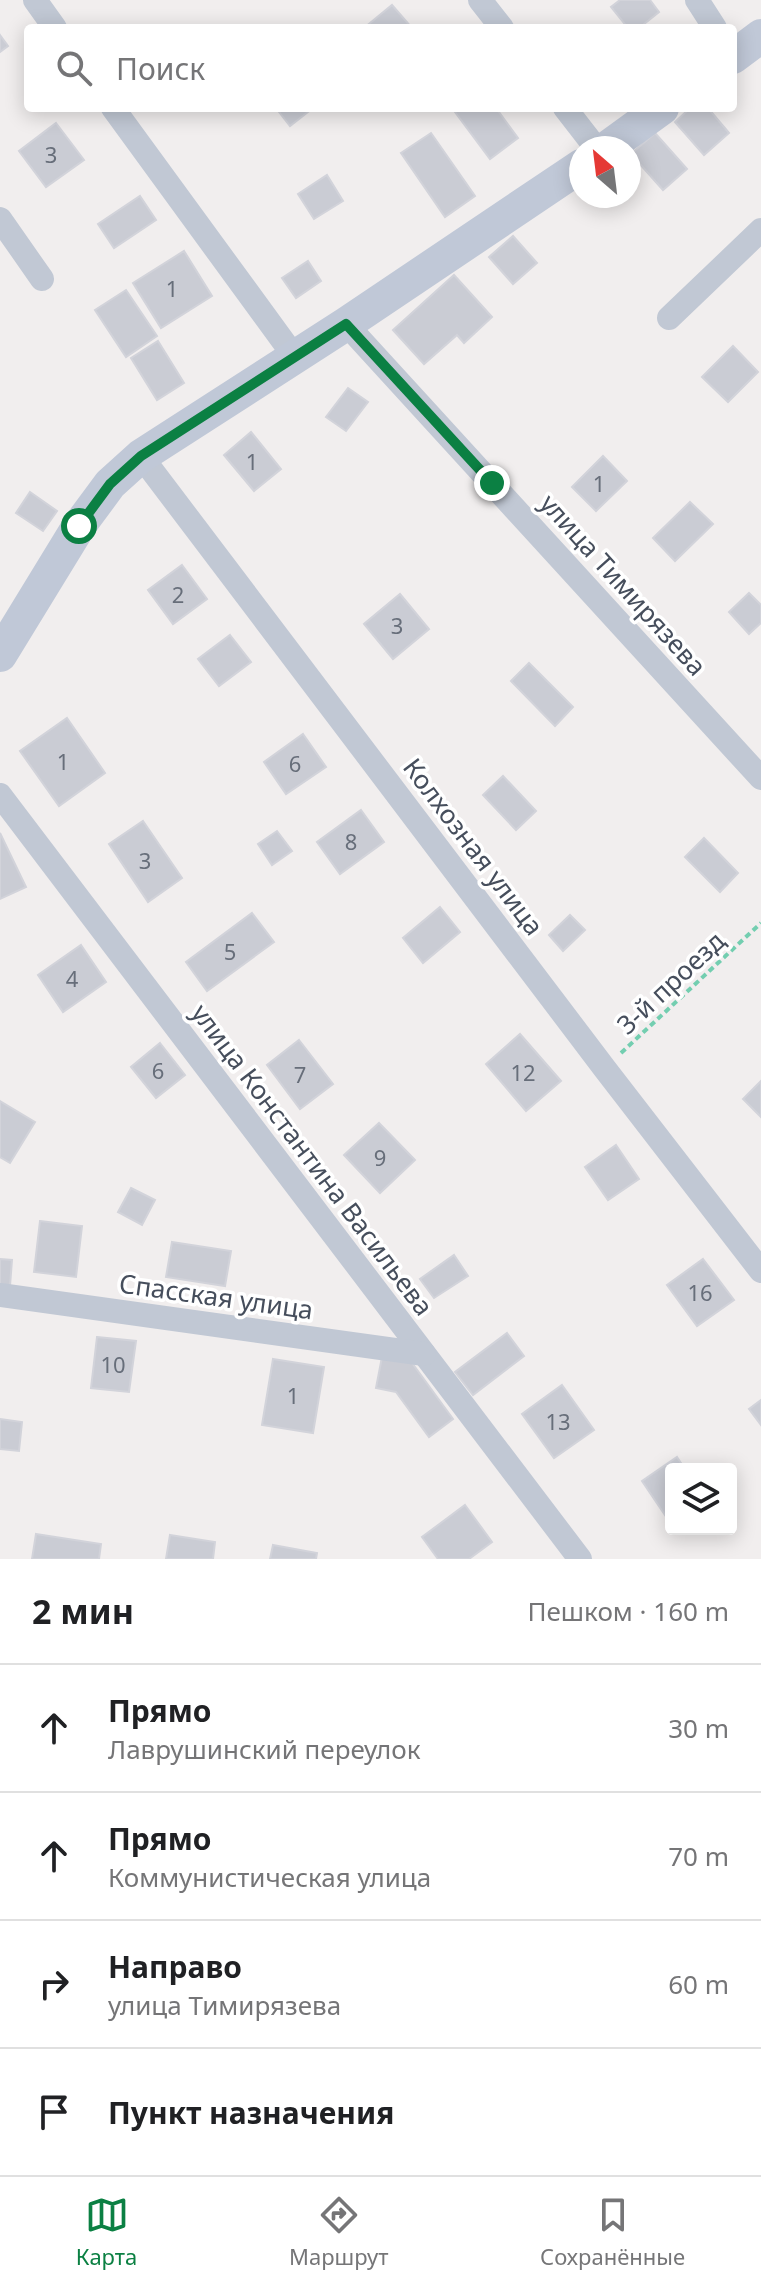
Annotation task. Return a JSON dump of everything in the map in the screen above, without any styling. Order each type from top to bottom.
[{"type":"street","points":[[35,0],[52,24]]},
{"type":"street","points":[[480,0],[499,24]]},
{"type":"street","points":[[697,0],[712,24]]},
{"type":"street","points":[[737,54],[761,36]]},
{"type":"street","points":[[116,112],[294,356]]},
{"type":"street","points":[[568,112],[587,136]]},
{"type":"street","points":[[624,136],[656,112]]},
{"type":"street","points":[[0,655],[79,526],[110,484],[141,456],[346,324],[569,174]]},
{"type":"street","points":[[0,219],[42,279]]},
{"type":"street","points":[[669,318],[761,230]]},
{"type":"street","name":"улица Тимирязева","points":[[346,324],[761,778]]},
{"type":"street","name":"Колхозная улица","points":[[141,456],[761,1271]]},
{"type":"street","name":"улица Константина Васильева","points":[[0,795],[580,1559]]},
{"type":"street","name":"Спасская улица","points":[[0,1295],[424,1354]]},
{"type":"path","name":"3-й проезд","points":[[605,1069],[761,923]]},
{"type":"building","points":[[620,0],[650,0],[659,12],[644,24],[625,24],[611,7]]},
{"type":"building","points":[[392,5],[409,24],[369,24]]},
{"type":"building","points":[[0,35],[8,46],[0,52]]},
{"type":"building","points":[[279,112],[308,112],[290,126]]},
{"type":"building","points":[[455,112],[499,112],[518,138],[490,159]]},
{"type":"building","points":[[686,112],[711,112],[729,133],[704,155],[675,122]]},
{"type":"building","points":[[56,123],[84,160],[46,187],[19,151]]},
{"type":"building","points":[[431,133],[475,196],[445,217],[401,153]]},
{"type":"building","points":[[655,133],[687,169],[663,190],[641,165],[641,145]]},
{"type":"building","points":[[327,175],[343,201],[314,219],[298,194]]},
{"type":"building","points":[[140,196],[156,220],[114,248],[98,224]]},
{"type":"building","points":[[513,236],[537,263],[513,284],[489,257]]},
{"type":"building","points":[[184,251],[212,296],[161,328],[133,283]]},
{"type":"building","points":[[308,261],[321,281],[296,298],[282,278]]},
{"type":"building","points":[[454,275],[492,317],[464,343],[457,335],[424,364],[393,330]]},
{"type":"building","points":[[126,290],[157,336],[126,357],[95,310]]},
{"type":"building","points":[[158,341],[184,383],[157,400],[131,358]]},
{"type":"building","points":[[733,346],[758,372],[728,402],[702,377]]},
{"type":"building","points":[[348,388],[368,402],[346,431],[326,417]]},
{"type":"building","points":[[251,432],[281,469],[254,491],[224,455]]},
{"type":"building","points":[[603,456],[627,481],[596,511],[572,487]]},
{"type":"building","points":[[30,492],[57,511],[43,531],[16,513]]},
{"type":"building","points":[[690,502],[713,524],[675,561],[653,538]]},
{"type":"building","points":[[182,565],[207,599],[173,624],[148,590]]},
{"type":"building","points":[[749,593],[761,605],[761,623],[749,634],[729,612]]},
{"type":"building","points":[[400,594],[429,629],[393,659],[364,624]]},
{"type":"building","points":[[230,635],[251,662],[219,686],[198,659]]},
{"type":"building","points":[[529,663],[573,707],[555,726],[511,681]]},
{"type":"building","points":[[67,718],[105,773],[59,806],[20,751]]},
{"type":"building","points":[[303,734],[326,767],[286,794],[264,762]]},
{"type":"building","points":[[503,776],[536,811],[516,830],[483,795]]},
{"type":"building","points":[[361,810],[384,842],[340,874],[317,842]]},
{"type":"building","points":[[143,821],[182,878],[148,902],[109,844]]},
{"type":"building","points":[[277,831],[292,851],[272,865],[258,844]]},
{"type":"building","points":[[0,833],[26,887],[0,899]]},
{"type":"building","points":[[704,838],[738,873],[720,892],[685,857]]},
{"type":"building","points":[[440,907],[460,932],[423,963],[403,938]]},
{"type":"building","points":[[252,913],[274,942],[207,991],[186,962]]},
{"type":"building","points":[[570,915],[585,930],[563,951],[549,935]]},
{"type":"building","points":[[81,945],[106,982],[63,1012],[38,975]]},
{"type":"building","points":[[520,1034],[561,1081],[526,1111],[486,1064]]},
{"type":"building","points":[[299,1040],[333,1084],[300,1109],[267,1065]]},
{"type":"building","points":[[160,1043],[185,1075],[156,1098],[131,1067]]},
{"type":"building","points":[[761,1081],[761,1117],[743,1099]]},
{"type":"building","points":[[0,1101],[35,1122],[10,1163],[0,1157]]},
{"type":"building","points":[[379,1123],[415,1160],[380,1193],[344,1155]]},
{"type":"building","points":[[616,1145],[639,1179],[608,1200],[585,1167]]},
{"type":"building","points":[[131,1188],[155,1200],[142,1225],[118,1212]]},
{"type":"building","points":[[40,1221],[82,1226],[76,1277],[34,1272]]},
{"type":"building","points":[[172,1242],[231,1251],[225,1286],[166,1277]]},
{"type":"building","points":[[454,1255],[468,1276],[434,1298],[420,1279]]},
{"type":"building","points":[[0,1259],[12,1260],[10,1286],[0,1285]]},
{"type":"building","points":[[703,1259],[734,1300],[697,1326],[667,1285]]},
{"type":"building","points":[[507,1333],[524,1356],[473,1395],[455,1372]]},
{"type":"building","points":[[97,1337],[136,1341],[129,1392],[91,1388]]},
{"type":"building","points":[[382,1357],[412,1363],[453,1419],[429,1437],[396,1392],[376,1388]]},
{"type":"building","points":[[273,1359],[324,1367],[313,1433],[262,1425]]},
{"type":"building","points":[[562,1385],[594,1430],[554,1458],[522,1414]]},
{"type":"building","points":[[761,1400],[761,1425],[749,1409]]},
{"type":"building","points":[[0,1419],[22,1422],[19,1451],[0,1449]]},
{"type":"building","points":[[665,1465],[665,1515],[642,1481]]},
{"type":"building","points":[[465,1505],[492,1542],[469,1559],[438,1559],[422,1537]]},
{"type":"building","points":[[36,1534],[101,1544],[99,1559],[32,1559]]},
{"type":"building","points":[[170,1535],[215,1542],[213,1559],[166,1559]]},
{"type":"building","points":[[273,1545],[317,1553],[316,1559],[270,1559]]},
{"type":"route","points":[[79,526],[110,484],[141,456],[346,324],[492,483]]}]
